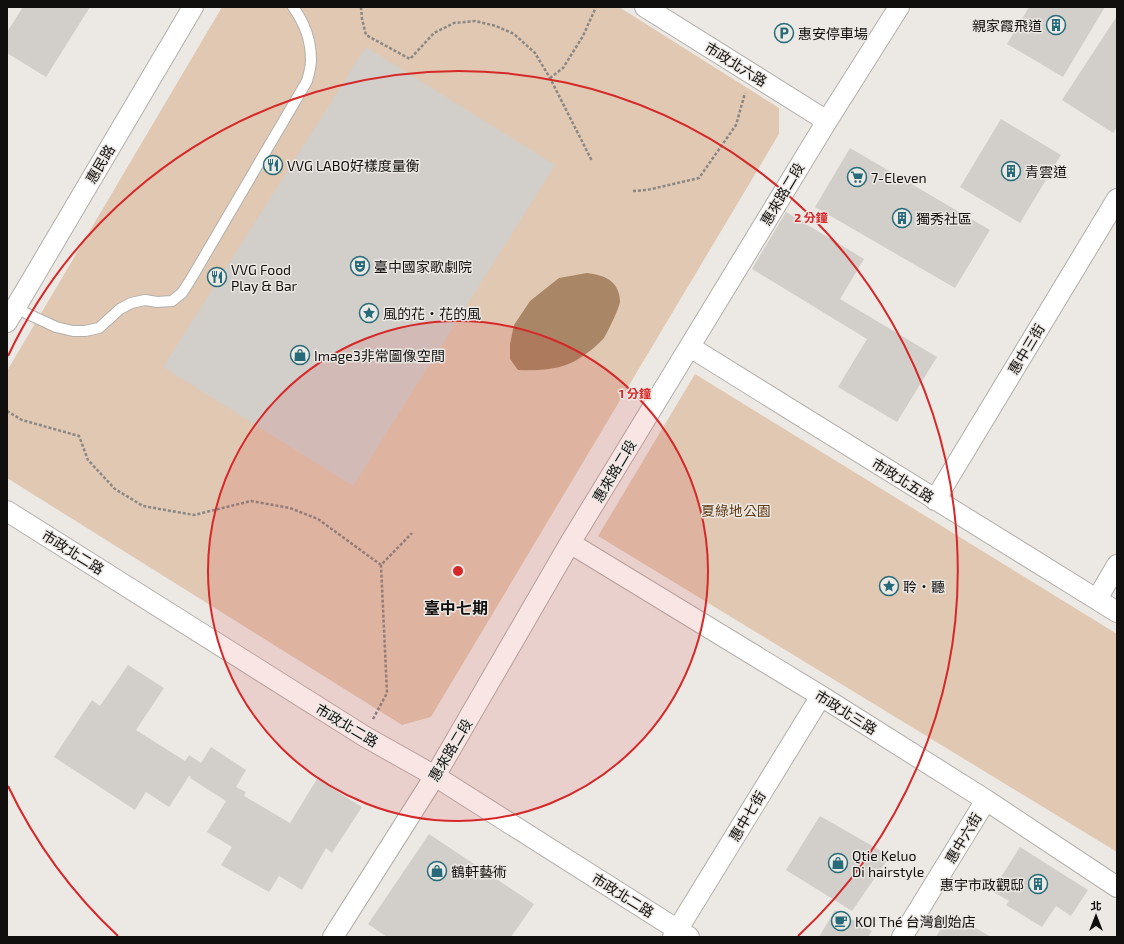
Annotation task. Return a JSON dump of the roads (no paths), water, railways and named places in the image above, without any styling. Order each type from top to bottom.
[{"type":"street","name":"惠民路","points":[[11,315],[193,7]]},
{"type":"street","name":"市政北六路","points":[[645,7],[827,121]]},
{"type":"street","name":"惠來路二段","points":[[333,937],[435,776],[570,543],[827,121],[899,7]]},
{"type":"street","name":"惠中三街","points":[[935,500],[1117,199]]},
{"type":"street","name":"市政北五路","points":[[690,347],[1117,612]]},
{"type":"street","name":"市政北二路","points":[[7,511],[364,736],[435,776],[680,935]]},
{"type":"street","name":"市政北三路","points":[[570,543],[821,696],[986,800],[1117,887]]},
{"type":"street","points":[[1097,599],[1117,565]]},
{"type":"street","name":"惠中七街","points":[[680,935],[821,696]]},
{"type":"street","name":"惠中六街","points":[[902,937],[986,800]]},
{"type":"lane","points":[[11,315],[73,331],[85,331],[99,328],[120,309],[131,303],[145,300],[157,302],[172,301],[182,293],[307,81],[311,60],[308,38],[300,16],[293,7]]},
{"type":"place","name":"親家霞飛道","points":[[1056,25]]},
{"type":"place","name":"惠安停車場","points":[[784,33]]},
{"type":"place","name":"VVG LABO好樣度量衡","points":[[273,165]]},
{"type":"place","name":"青雲道","points":[[1011,171]]},
{"type":"place","name":"7-Eleven","points":[[857,177]]},
{"type":"place","name":"獨秀社區","points":[[902,218]]},
{"type":"place","name":"臺中國家歌劇院","points":[[360,266]]},
{"type":"place","name":"VVG Food Play & Bar","points":[[217,277]]},
{"type":"place","name":"風的花‧花的風","points":[[369,313]]},
{"type":"place","name":"Image3非常圖像空間","points":[[300,355]]},
{"type":"place","name":"聆‧聽","points":[[889,586]]},
{"type":"place","name":"Qtie Keluo Di hairstyle","points":[[838,863]]},
{"type":"place","name":"鶴軒藝術","points":[[437,871]]},
{"type":"place","name":"惠宇市政觀邸","points":[[1038,884]]},
{"type":"place","name":"KOI Thé 台灣創始店","points":[[841,921]]},
{"type":"district","name":"臺中七期","points":[[456,607]]},
{"type":"park label","name":"夏綠地公園","points":[[736,510]]}]
